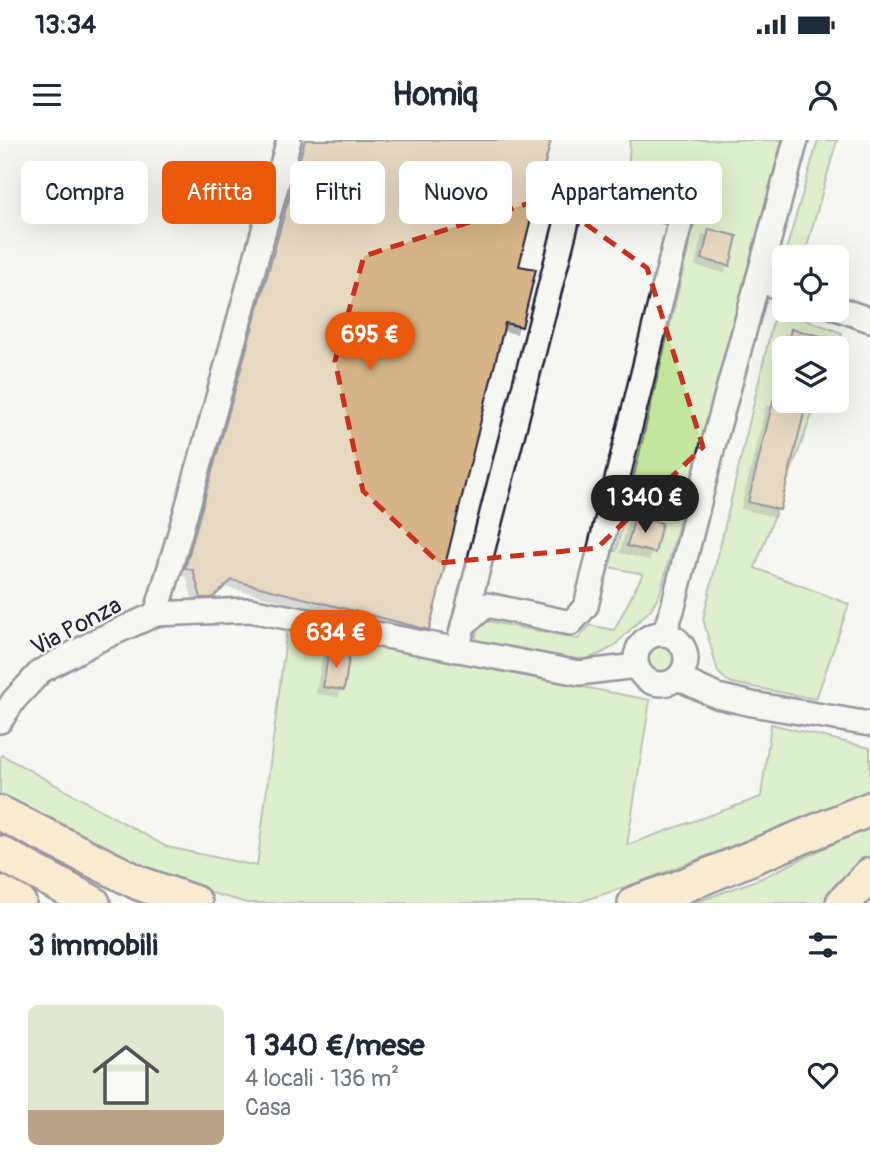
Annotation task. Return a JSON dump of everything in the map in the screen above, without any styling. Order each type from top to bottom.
[{"type":"highway","points":[[635,903],[870,809]]},
{"type":"highway","points":[[0,813],[139,883],[195,903]]},
{"type":"highway","points":[[0,853],[93,903]]},
{"type":"highway","points":[[843,903],[870,875]]},
{"type":"highway","points":[[0,893],[19,903]]},
{"type":"lane","points":[[289,140],[187,513],[156,614],[250,610],[579,673],[636,666]]},
{"type":"lane","points":[[664,634],[796,140]]},
{"type":"lane","points":[[457,650],[576,186],[682,215],[586,606],[571,623],[487,605]]},
{"type":"lane","points":[[758,280],[772,285]]},
{"type":"lane","points":[[849,313],[870,320]]},
{"type":"lane","points":[[478,567],[480,589],[487,605]]},
{"type":"lane","points":[[463,625],[487,605]]},
{"type":"lane","name":"Via Ponza","points":[[0,721],[14,700],[41,671],[100,639],[156,614]]},
{"type":"lane","points":[[664,634],[678,641],[686,656],[686,664],[678,678],[670,683],[653,684],[640,674],[635,658],[641,643],[648,638],[664,634]]},
{"type":"lane","points":[[678,678],[717,696],[870,724]]},
{"type":"highlighted area","points":[[548,197],[647,268],[703,447],[597,548],[439,563],[363,491],[335,361],[364,256]]},
{"type":"green space","points":[[630,140],[782,140],[660,593],[651,609],[613,647],[582,660],[485,645],[477,641],[476,635],[482,620],[578,639],[590,625],[614,630],[643,574],[604,566],[609,550],[616,551],[694,224],[722,224],[722,161],[629,161]]},
{"type":"green space","points":[[818,140],[837,140],[807,245],[787,245]]},
{"type":"green space","points":[[773,322],[812,322],[842,333],[841,336],[772,336],[772,413],[813,413],[755,568],[849,604],[816,699],[732,683],[725,679],[718,672],[703,619]]},
{"type":"green space","points":[[287,629],[650,700],[627,845],[761,797],[771,724],[870,748],[870,792],[635,884],[576,903],[247,903],[176,883],[0,800],[2,755],[167,847],[257,866]]},
{"type":"green space","points":[[660,645],[670,649],[674,659],[670,669],[660,673],[650,669],[646,659],[650,649]]},
{"type":"green space","points":[[870,826],[870,857],[855,870],[828,903],[694,903],[762,878]]},
{"type":"building","points":[[305,140],[551,140],[546,161],[526,161],[526,224],[530,224],[519,266],[536,269],[522,327],[505,323],[429,630],[232,580],[212,598],[201,598],[193,570],[185,568],[290,194],[290,224],[385,224],[385,161],[299,161]]},
{"type":"building","points":[[709,229],[737,236],[730,266],[702,259]]},
{"type":"building","points":[[791,329],[821,336],[790,336]]},
{"type":"building","points":[[772,405],[772,413],[804,413],[780,510],[748,502]]},
{"type":"building","points":[[635,516],[662,523],[655,553],[627,546]]},
{"type":"building","points":[[329,649],[350,652],[344,690],[323,687]]}]
